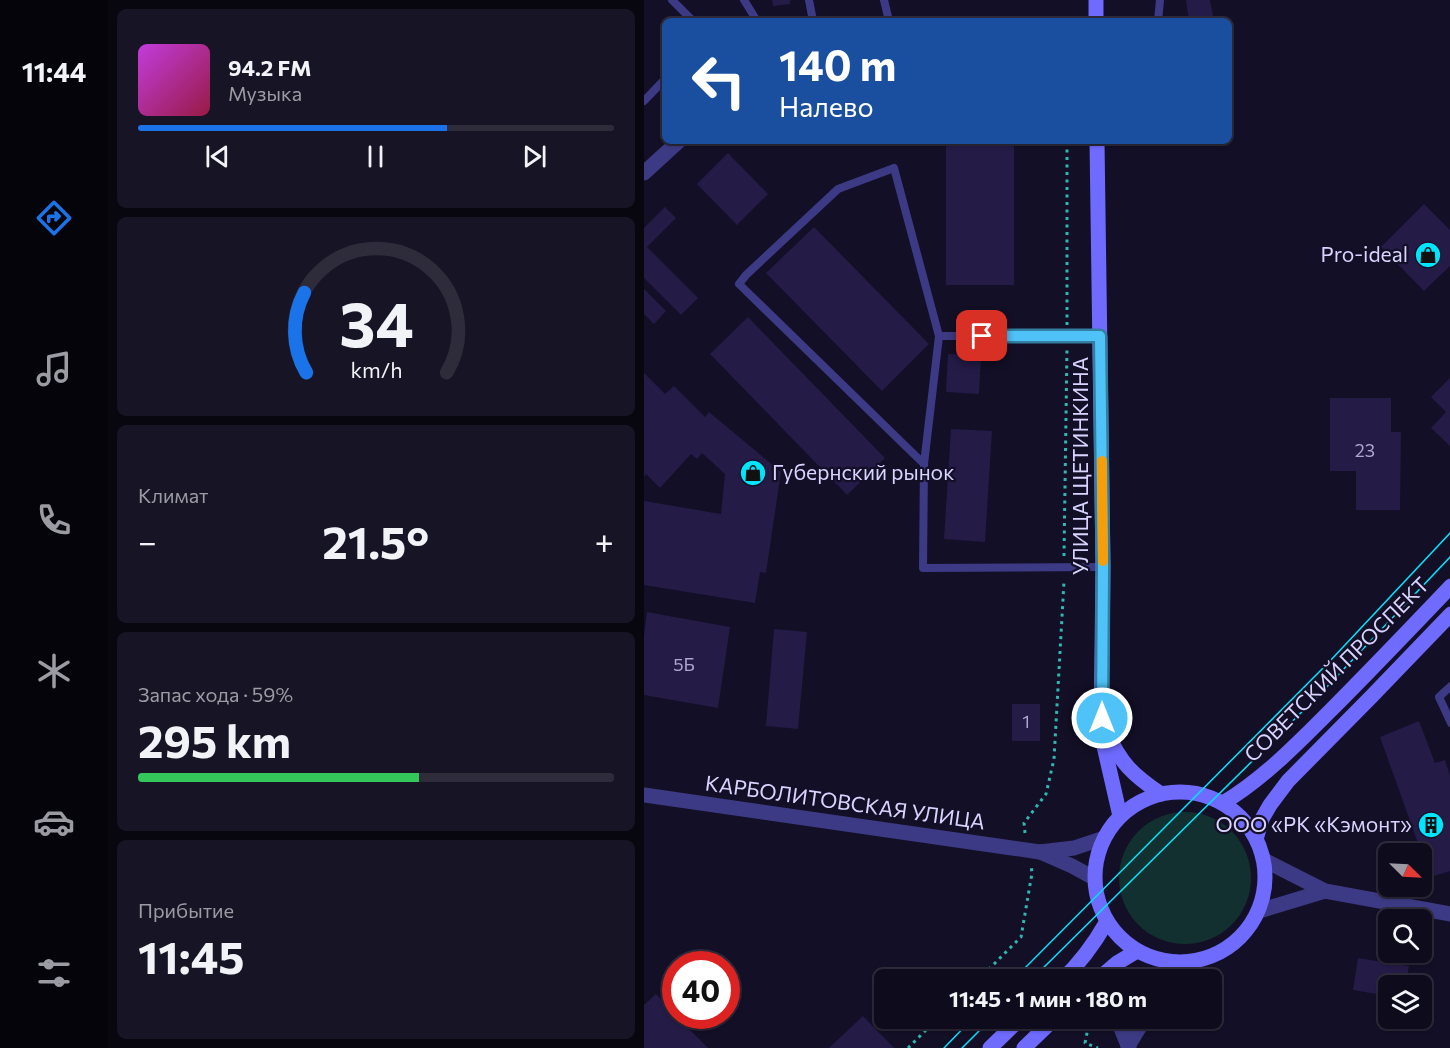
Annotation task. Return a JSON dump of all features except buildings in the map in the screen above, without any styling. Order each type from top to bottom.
[{"type":"main road","points":[[1096,0],[1096,18]]},
{"type":"main road","name":"УЛИЦА ЩЕТИНКИНА","points":[[1097,144],[1103,567],[1101,734],[1120,816]]},
{"type":"main road","name":"СОВЕТСКИЙ ПРОСПЕКТ","points":[[1223,803],[1240,793],[1309,732],[1451,586]]},
{"type":"main road","name":"СОВЕТСКИЙ ПРОСПЕКТ","points":[[1257,836],[1262,819],[1288,781],[1451,615]]},
{"type":"main road","points":[[1102,718],[1122,761],[1144,783],[1161,794]]},
{"type":"main road","points":[[1173,792],[1199,794],[1223,803],[1247,822],[1257,836],[1264,860],[1265,886],[1259,911],[1246,932],[1227,949],[1204,960],[1179,963],[1157,959],[1137,951],[1120,939],[1106,923],[1098,904],[1094,878],[1104,838],[1120,816],[1133,806],[1161,794],[1173,792]]},
{"type":"main road","points":[[1072,969],[1097,940],[1106,923]]},
{"type":"main road","points":[[1110,969],[1137,951]]},
{"type":"main road","points":[[990,1048],[1010,1029]]},
{"type":"main road","points":[[1024,1048],[1044,1029]]},
{"type":"street","points":[[644,173],[676,144]]},
{"type":"street","name":"КАРБОЛИТОВСКАЯ УЛИЦА","points":[[644,795],[1040,852],[1074,848],[1104,838]]},
{"type":"street","name":"КАРБОЛИТОВСКАЯ УЛИЦА","points":[[1040,852],[1094,878]]},
{"type":"street","points":[[1264,860],[1325,891],[1451,914]]},
{"type":"street","points":[[1259,911],[1325,891]]},
{"type":"street","points":[[1175,969],[1179,963]]},
{"type":"street","points":[[1122,1029],[1129,1047]]},
{"type":"street","points":[[1129,1047],[1139,1029]]},
{"type":"lane","points":[[672,0],[691,18]]},
{"type":"lane","points":[[744,0],[755,18]]},
{"type":"lane","points":[[809,0],[812,18]]},
{"type":"lane","points":[[884,0],[888,18]]},
{"type":"lane","points":[[1158,18],[1160,0]]},
{"type":"lane","points":[[644,101],[662,82]]},
{"type":"lane","points":[[924,464],[738,284],[838,189],[894,168],[939,336],[924,464],[923,568],[1103,567]]},
{"type":"lane","points":[[939,336],[1100,336]]},
{"type":"lane","points":[[1451,686],[1439,697],[1451,723]]},
{"type":"path","points":[[908,1048],[927,1029]]},
{"type":"path","points":[[1088,1029],[1085,1043],[1098,1048]]},
{"type":"green space","points":[[1185,812],[1210,817],[1231,832],[1246,853],[1251,878],[1246,903],[1231,924],[1210,939],[1185,944],[1160,939],[1139,924],[1124,903],[1119,878],[1124,853],[1139,832],[1160,817]]},
{"type":"tram line","points":[[1024,969],[1329,662],[1451,532]]},
{"type":"tram line","points":[[1042,969],[1322,692],[1451,556]]},
{"type":"tram line","points":[[944,1048],[962,1029]]},
{"type":"tram line","points":[[962,1048],[981,1029]]},
{"type":"slow traffic","points":[[1102,461],[1103,561]]},
{"type":"place","name":"Pro-ideal","points":[[1428,255]]},
{"type":"place","name":"Губернский рынок","points":[[753,473]]},
{"type":"place","name":"ООО «РК «Кэмонт»","points":[[1431,825]]},
{"type":"route","points":[[982,336],[1100,336],[1102,718]]}]
